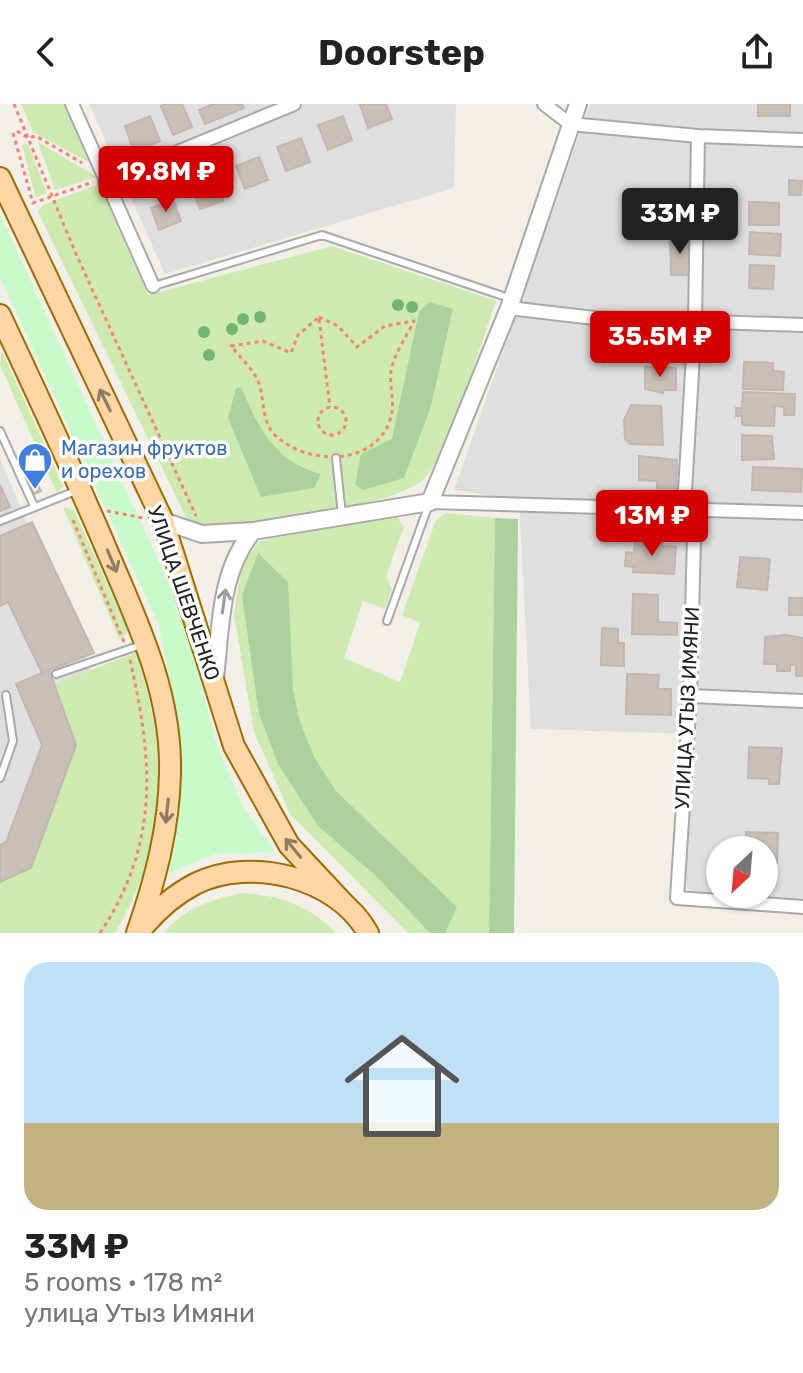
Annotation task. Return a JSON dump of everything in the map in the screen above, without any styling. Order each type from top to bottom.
[{"type":"main road","name":"УЛИЦА ШЕВЧЕНКО","points":[[0,178],[163,521],[234,746],[289,845],[346,906]]},
{"type":"main road","points":[[0,315],[85,498],[137,647],[160,688],[171,771],[167,816],[156,876],[138,933]]},
{"type":"main road","points":[[138,933],[163,904],[196,883],[235,872],[274,872],[313,884],[346,906],[368,931]]},
{"type":"street","points":[[72,104],[153,286]]},
{"type":"street","points":[[104,178],[120,176],[294,104]]},
{"type":"street","points":[[544,104],[570,124],[698,136],[803,140]]},
{"type":"street","points":[[430,502],[511,304],[578,104]]},
{"type":"street","name":"УЛИЦА УТЫЗ ИМЯНИ","points":[[698,136],[695,321],[684,508],[694,536],[690,696],[677,898],[803,907]]},
{"type":"street","points":[[511,304],[594,318],[803,325]]},
{"type":"street","points":[[163,521],[204,534],[253,531],[430,502],[803,513]]},
{"type":"street","points":[[215,678],[229,571],[236,551],[253,531]]},
{"type":"street","points":[[690,696],[803,701]]},
{"type":"lane","points":[[153,286],[322,235],[511,304]]},
{"type":"lane","points":[[0,431],[34,506]]},
{"type":"lane","points":[[336,458],[342,515]]},
{"type":"lane","points":[[0,521],[34,506],[85,498]]},
{"type":"lane","points":[[387,621],[430,502]]},
{"type":"lane","points":[[56,674],[137,647]]},
{"type":"lane","points":[[0,778],[13,741],[6,695]]},
{"type":"path","points":[[14,104],[52,197],[204,534]]},
{"type":"path","points":[[15,132],[28,138],[36,136],[104,178],[33,203],[15,132]]},
{"type":"path","points":[[319,317],[330,407]]},
{"type":"path","points":[[319,317],[338,326],[357,347],[385,326],[414,321],[391,372],[394,398],[390,421],[377,440],[360,451],[336,458],[303,454],[274,435],[264,415],[265,400],[257,377],[231,346],[263,341],[291,353],[298,335],[319,317]]},
{"type":"path","points":[[330,407],[339,408],[347,420],[345,429],[333,436],[324,433],[318,420],[322,411],[330,407]]},
{"type":"path","points":[[85,498],[163,521]]},
{"type":"path","points":[[68,509],[137,647],[146,730],[149,793],[120,902],[100,933]]},
{"type":"shaded area","points":[[89,104],[456,104],[454,188],[165,274]]},
{"type":"shaded area","points":[[590,104],[803,104],[803,903],[778,901],[778,836],[706,836],[706,897],[683,886],[693,734],[531,729],[519,500],[454,490]]},
{"type":"shaded area","points":[[0,459],[124,747],[0,933]]},
{"type":"green space","points":[[21,104],[67,104],[94,165],[33,132]]},
{"type":"green space","points":[[38,142],[97,177],[55,190]]},
{"type":"green space","points":[[28,144],[47,193],[36,198],[22,145]]},
{"type":"green space","points":[[99,184],[148,295],[332,246],[496,301],[442,451],[422,481],[374,501],[235,525],[209,526],[186,517],[38,212],[43,205]]},
{"type":"green space","points":[[0,214],[182,612],[217,746],[243,806],[275,852],[216,854],[167,874],[176,839],[182,750],[159,626],[0,277]]},
{"type":"green space","points":[[429,302],[453,309],[431,406],[404,478],[363,490],[355,484],[361,454],[392,439],[419,312]]},
{"type":"green space","points":[[2,351],[63,486],[57,493],[0,365]]},
{"type":"green space","points":[[241,387],[262,430],[280,452],[291,461],[321,474],[314,488],[261,497],[228,418],[236,388]]},
{"type":"green space","points":[[63,507],[74,510],[128,630],[126,636],[119,639]]},
{"type":"green space","points":[[446,513],[495,518],[489,933],[408,933],[290,814],[254,732],[234,614],[242,563],[260,541],[395,514],[404,527],[386,576],[392,589],[385,609],[363,601],[344,658],[400,682],[420,623],[402,615],[436,520]]},
{"type":"green space","points":[[495,518],[518,519],[514,933],[489,933]]},
{"type":"green space","points":[[258,553],[288,582],[293,689],[299,719],[314,757],[336,791],[457,907],[445,933],[430,933],[376,876],[318,826],[278,764],[259,714],[242,595]]},
{"type":"green space","points":[[138,652],[152,712],[161,773],[157,820],[137,891],[115,933],[0,933],[0,882],[76,745],[54,684]]},
{"type":"green space","points":[[243,893],[294,904],[315,915],[336,933],[164,933],[180,917],[199,906]]},
{"type":"building","points":[[182,104],[192,127],[173,135],[161,106]]},
{"type":"building","points":[[213,104],[242,104],[244,108],[205,124],[199,110]]},
{"type":"building","points":[[386,104],[392,119],[368,128],[360,105]]},
{"type":"building","points":[[758,104],[790,104],[790,116],[758,116]]},
{"type":"building","points":[[150,116],[160,141],[134,151],[125,126]]},
{"type":"building","points":[[343,116],[352,140],[328,150],[318,125]]},
{"type":"building","points":[[301,138],[310,162],[286,171],[277,147]]},
{"type":"building","points":[[259,157],[268,180],[245,189],[236,166]]},
{"type":"building","points":[[214,179],[223,201],[200,209],[192,188]]},
{"type":"building","points":[[789,180],[802,181],[801,195],[789,195]]},
{"type":"building","points":[[173,199],[181,221],[159,230],[151,208]]},
{"type":"building","points":[[749,202],[779,203],[779,225],[749,225]]},
{"type":"building","points":[[750,232],[781,234],[780,256],[749,254]]},
{"type":"building","points":[[670,236],[690,236],[691,275],[671,275]]},
{"type":"building","points":[[750,265],[774,266],[773,289],[749,288]]},
{"type":"building","points":[[744,362],[773,363],[773,371],[784,372],[783,390],[743,389]]},
{"type":"building","points":[[645,367],[676,368],[676,390],[663,390],[663,393],[645,389]]},
{"type":"building","points":[[743,392],[795,394],[794,415],[784,415],[784,407],[775,406],[774,426],[742,425],[742,416],[736,416],[736,408],[742,408]]},
{"type":"building","points":[[631,405],[661,406],[663,445],[630,444],[625,439],[624,420]]},
{"type":"building","points":[[742,435],[772,436],[774,459],[742,460]]},
{"type":"building","points":[[639,456],[677,460],[676,497],[657,496],[657,481],[639,480]]},
{"type":"building","points":[[753,467],[802,469],[801,492],[752,490]]},
{"type":"building","points":[[0,485],[10,507],[0,511]]},
{"type":"building","points":[[38,485],[41,491],[32,495],[29,489]]},
{"type":"building","points":[[32,522],[94,653],[49,670],[76,745],[31,868],[0,882],[0,845],[6,842],[42,745],[16,684],[42,673],[8,602],[0,606],[0,536]]},
{"type":"building","points":[[635,539],[663,541],[662,546],[676,547],[674,574],[633,572],[634,567],[625,566],[626,552],[634,553]]},
{"type":"building","points":[[740,557],[770,559],[767,590],[737,587]]},
{"type":"building","points":[[633,594],[658,595],[658,622],[677,623],[677,635],[632,634]]},
{"type":"building","points":[[789,598],[803,598],[803,615],[789,615]]},
{"type":"building","points":[[602,628],[618,629],[618,643],[624,643],[624,666],[601,665]]},
{"type":"building","points":[[786,635],[803,638],[803,676],[796,676],[796,665],[790,665],[790,671],[777,671],[777,664],[764,664],[765,637]]},
{"type":"building","points":[[627,674],[659,675],[658,689],[671,689],[671,715],[626,714]]},
{"type":"building","points":[[749,747],[782,748],[779,784],[769,784],[769,779],[748,778]]},
{"type":"building","points":[[746,832],[778,833],[778,836],[746,836]]},
{"type":"place","name":"Магазин фруктов и орехов","points":[[35,491]]}]
